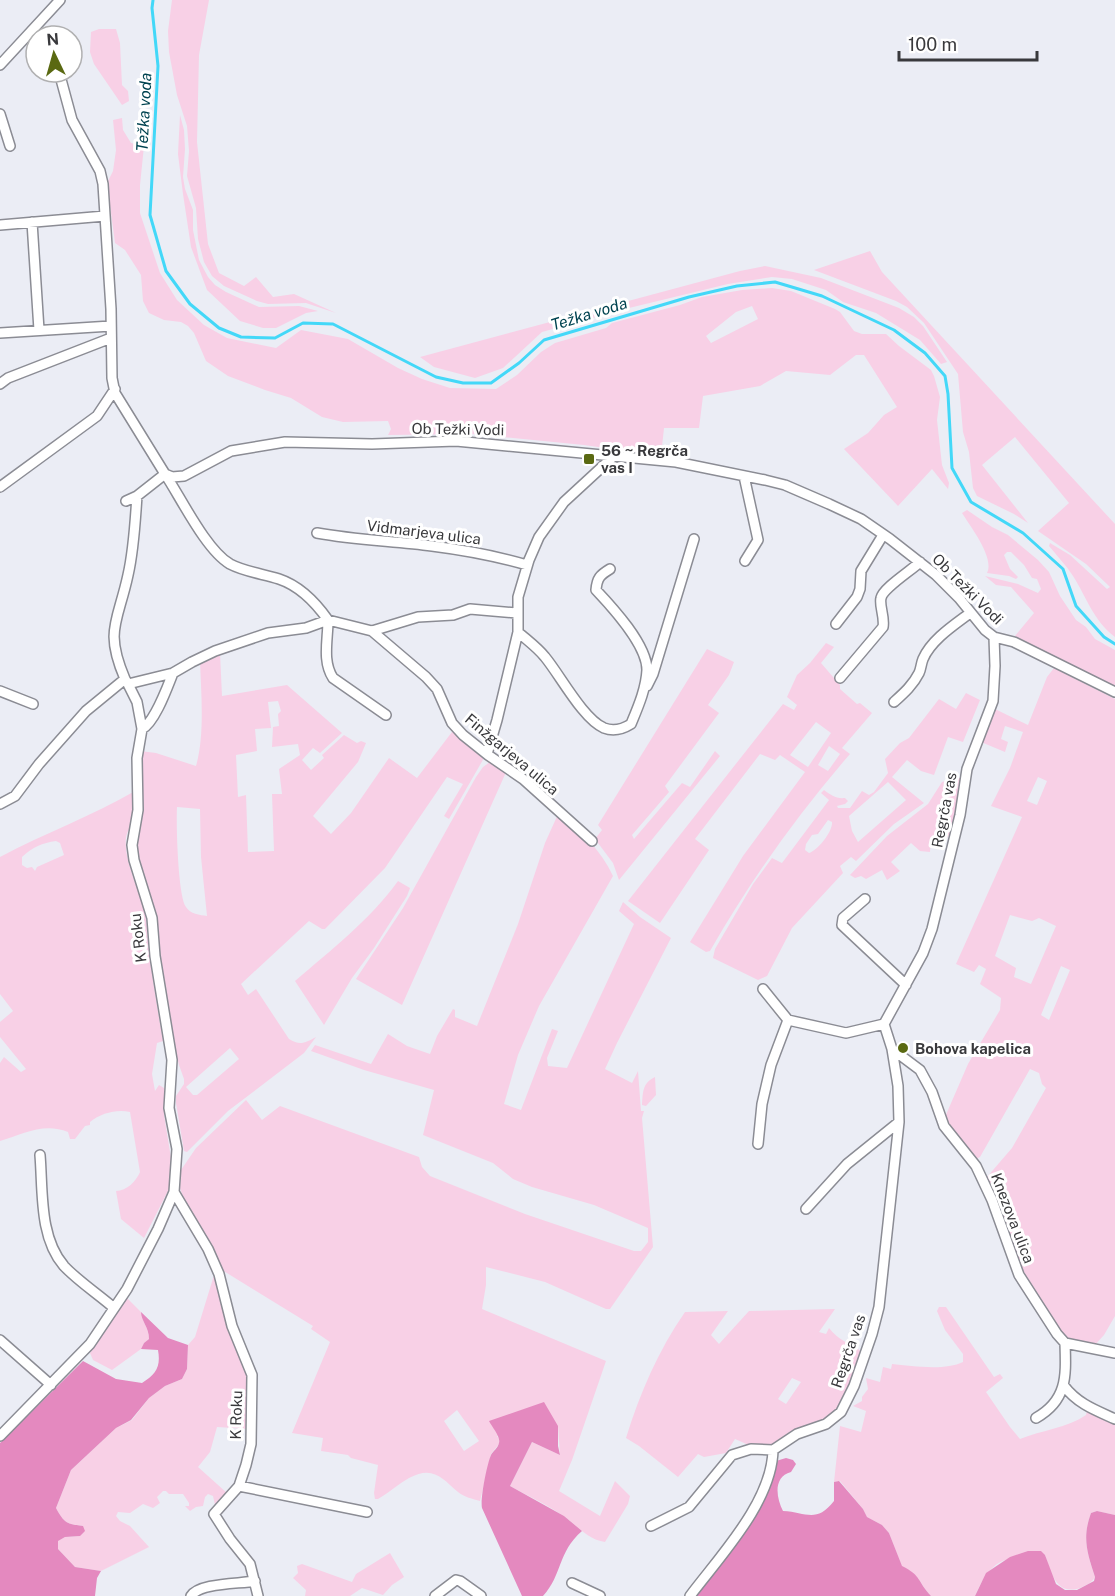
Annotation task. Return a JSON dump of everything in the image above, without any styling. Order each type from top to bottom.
[{"type":"street","points":[[41,24],[60,0]]},
{"type":"street","points":[[0,65],[24,43]]},
{"type":"street","points":[[62,84],[72,120],[100,171],[103,184],[112,378],[115,389],[202,533],[220,555],[231,564],[281,579],[297,588],[311,600],[328,620],[326,661],[333,678],[386,715]]},
{"type":"street","points":[[0,114],[10,146]]},
{"type":"street","points":[[0,225],[105,216]]},
{"type":"street","points":[[32,222],[39,330]]},
{"type":"street","points":[[0,333],[111,326]]},
{"type":"street","points":[[0,384],[8,378],[111,338]]},
{"type":"street","points":[[0,487],[97,416],[115,389]]},
{"type":"street","name":"Ob Težki Vodi","points":[[165,474],[172,477],[184,476],[231,451],[285,442],[372,444],[456,441],[676,462],[765,480],[796,489],[861,519],[936,575],[994,637],[1014,642],[1115,692]]},
{"type":"street","points":[[487,754],[518,632],[518,597],[527,565],[539,537],[564,502],[615,455]]},
{"type":"street","points":[[126,501],[137,496],[165,474]]},
{"type":"street","points":[[744,476],[759,540],[745,561]]},
{"type":"street","name":"K Roku","points":[[0,1436],[90,1344],[132,1279],[174,1192],[177,1149],[169,1108],[172,1060],[155,956],[150,907],[136,868],[132,845],[138,810],[137,758],[142,729],[137,702],[115,653],[114,622],[128,576],[133,549],[137,496]]},
{"type":"street","name":"Vidmarjeva ulica","points":[[317,533],[366,541],[431,545],[500,557],[527,565]]},
{"type":"street","points":[[836,624],[857,597],[861,589],[861,571],[884,535]]},
{"type":"street","points":[[518,632],[544,655],[583,709],[603,728],[622,729],[631,724],[653,674],[694,539]]},
{"type":"street","name":"Ob Težki Vodi","points":[[840,678],[883,627],[881,598],[890,586],[908,574],[920,562]]},
{"type":"street","points":[[610,569],[600,575],[596,590],[629,630],[642,652],[647,668],[644,690]]},
{"type":"street","points":[[372,632],[418,617],[453,615],[470,609],[517,613]]},
{"type":"street","name":"Ob Težki Vodi","points":[[894,702],[913,684],[920,670],[922,659],[932,647],[947,631],[970,613]]},
{"type":"street","points":[[0,804],[15,796],[39,764],[86,711],[127,681],[173,673],[192,662],[268,633],[312,627],[328,620]]},
{"type":"street","name":"Finžgarjeva ulica","points":[[328,620],[372,632],[426,677],[437,689],[452,723],[487,754],[523,779],[592,841]]},
{"type":"street","name":"Regrča vas","points":[[773,1450],[797,1434],[826,1424],[841,1412],[854,1386],[872,1334],[879,1306],[899,1122],[898,1086],[892,1049],[884,1024],[923,953],[932,929],[960,815],[967,768],[993,701],[994,637]]},
{"type":"street","points":[[142,729],[147,727],[152,719],[173,673]]},
{"type":"street","points":[[0,691],[33,704]]},
{"type":"street","points":[[866,899],[843,918],[842,926],[906,985]]},
{"type":"street","points":[[763,989],[788,1020],[846,1033],[884,1024]]},
{"type":"street","points":[[758,1144],[762,1104],[771,1065],[788,1020]]},
{"type":"street","name":"Knezova ulica","points":[[892,1049],[920,1070],[932,1092],[944,1126],[976,1166],[992,1200],[1019,1275],[1065,1343]]},
{"type":"street","points":[[806,1209],[847,1164],[899,1122]]},
{"type":"street","points":[[40,1155],[47,1231],[54,1251],[65,1267],[114,1308]]},
{"type":"street","name":"K Roku","points":[[174,1192],[208,1249],[219,1274],[232,1326],[252,1375],[251,1444],[239,1486],[214,1514],[250,1564],[258,1596]]},
{"type":"street","points":[[0,1340],[51,1385]]},
{"type":"street","points":[[1036,1418],[1051,1406],[1064,1386],[1065,1343],[1115,1353]]},
{"type":"street","points":[[1064,1386],[1073,1398],[1082,1404],[1115,1419]]},
{"type":"street","points":[[651,1526],[689,1507],[732,1455],[751,1449],[773,1450],[773,1461],[767,1484],[754,1510],[690,1595],[679,1596]]},
{"type":"street","points":[[239,1486],[367,1512]]},
{"type":"street","points":[[435,1596],[456,1580],[480,1596]]},
{"type":"street","points":[[191,1596],[198,1589],[255,1581]]},
{"type":"street","points":[[572,1583],[600,1596]]},
{"type":"shaded area","points":[[172,0],[209,0],[199,55],[197,142],[208,244],[219,273],[244,286],[256,277],[273,297],[294,294],[336,313],[306,303],[268,304],[257,301],[224,286],[212,276],[204,262],[198,239],[196,208],[187,176],[189,151],[187,126],[177,95],[169,52],[168,31]]},
{"type":"shaded area","points":[[99,29],[116,29],[120,43],[122,85],[128,91],[129,101],[122,105],[94,64],[90,52],[91,32]]},
{"type":"shaded area","points":[[180,115],[184,130],[185,189],[193,210],[193,230],[199,260],[208,277],[226,292],[259,307],[299,306],[318,311],[306,313],[276,328],[263,328],[240,321],[207,290],[191,247],[178,154]]},
{"type":"shaded area","points":[[122,118],[123,130],[131,143],[144,146],[140,213],[160,273],[177,300],[204,325],[227,338],[276,348],[301,330],[348,339],[398,368],[450,388],[496,389],[517,375],[541,352],[555,343],[606,328],[612,323],[702,297],[742,290],[772,288],[791,291],[840,312],[854,331],[862,334],[886,334],[931,370],[940,397],[937,420],[942,465],[949,483],[948,489],[932,469],[898,506],[844,449],[868,433],[884,415],[897,407],[864,355],[856,355],[830,375],[786,371],[760,386],[703,396],[699,428],[664,428],[661,456],[584,445],[472,434],[388,435],[391,429],[388,421],[343,422],[322,417],[291,398],[228,376],[206,361],[194,333],[188,326],[181,322],[164,320],[149,313],[143,301],[141,275],[125,250],[115,243],[107,183],[113,171],[116,150],[113,120]],"holes":[[[752,306],[758,319],[711,343],[706,336],[736,312]]]},
{"type":"shaded area","points":[[870,251],[882,272],[1115,524],[1115,637],[1096,616],[1073,576],[1049,546],[1050,543],[1070,555],[1107,589],[1110,587],[1086,564],[1038,531],[1069,503],[1015,437],[982,465],[1028,523],[977,496],[973,488],[969,452],[963,432],[958,374],[924,323],[907,307],[896,301],[814,270]]},
{"type":"shaded area","points":[[765,266],[821,278],[899,308],[923,326],[947,362],[941,364],[920,340],[876,313],[843,302],[826,290],[792,279],[772,277],[728,284],[542,332],[503,368],[475,378],[434,367],[420,357],[740,271]]},
{"type":"shaded area","points":[[967,510],[1008,535],[1038,560],[1049,572],[1060,596],[1076,620],[1086,627],[1095,639],[1115,650],[1115,688],[1015,636],[1034,613],[1011,587],[996,585],[985,576],[1018,584],[1038,593],[1041,589],[1037,579],[1032,578],[1024,565],[1011,552],[1004,555],[1010,569],[1018,577],[1016,579],[987,573],[989,567],[985,551],[962,513]]},
{"type":"shaded area","points":[[826,643],[834,647],[821,663],[840,685],[840,689],[872,713],[842,748],[850,754],[775,849],[741,899],[710,951],[706,952],[690,942],[743,856],[805,772],[780,755],[775,760],[760,754],[695,839],[709,850],[660,923],[628,901],[783,704],[794,710],[797,705],[787,697],[797,675]],"holes":[[[816,722],[831,733],[808,767],[790,755]],[[829,746],[840,754],[828,771],[818,765]]]},
{"type":"shaded area","points":[[707,649],[734,662],[729,675],[708,705],[719,713],[665,786],[669,792],[632,835],[634,839],[682,783],[690,787],[715,751],[720,756],[619,880],[613,863],[595,839],[602,830],[598,825]]},
{"type":"shaded area","points":[[220,653],[222,696],[287,685],[342,733],[320,753],[313,748],[302,760],[311,770],[324,758],[322,755],[344,735],[357,743],[361,741],[366,743],[358,762],[313,816],[331,834],[351,813],[389,758],[417,778],[455,728],[483,754],[484,758],[449,819],[444,816],[463,784],[447,777],[385,868],[325,929],[309,921],[241,984],[248,995],[256,989],[289,1039],[302,1043],[316,1037],[304,1053],[228,1111],[187,1152],[184,1151],[176,1103],[176,1096],[184,1084],[184,1079],[168,1022],[156,911],[147,891],[135,847],[140,751],[156,753],[196,766],[201,728],[200,660]],"holes":[[[278,701],[281,711],[278,714],[279,726],[273,727],[272,747],[298,744],[300,755],[279,769],[282,794],[272,794],[274,851],[248,852],[246,795],[238,797],[236,755],[257,751],[255,729],[271,728],[268,702]],[[177,807],[200,809],[201,857],[207,916],[195,914],[186,907],[181,889]],[[230,1048],[239,1059],[197,1095],[193,1095],[186,1087]]]},
{"type":"shaded area","points":[[1054,668],[1115,699],[1115,1316],[1104,1335],[1093,1347],[1078,1344],[1064,1337],[1019,1267],[987,1177],[1012,1148],[1046,1088],[1042,1084],[1039,1073],[1030,1069],[980,1157],[976,1159],[952,1132],[945,1117],[968,1064],[1000,1010],[1001,998],[980,984],[986,969],[979,965],[974,972],[956,964],[1022,817],[991,806],[1010,768],[1023,732],[1005,726],[1001,739],[1008,742],[1005,752],[981,742],[995,709],[1028,725],[1047,677]],"holes":[[[1038,777],[1047,781],[1037,805],[1027,801]],[[1010,915],[1032,921],[1039,918],[1056,926],[1031,984],[1014,977],[1016,968],[995,956]],[[1061,966],[1070,970],[1049,1020],[1041,1015]]]},
{"type":"shaded area","points":[[966,693],[980,700],[963,742],[948,737],[934,775],[921,771],[907,760],[892,777],[924,803],[894,824],[856,861],[851,857],[840,866],[843,873],[792,928],[767,976],[758,980],[713,958],[715,949],[753,884],[772,858],[782,863],[829,800],[821,793],[824,790],[836,797],[845,798],[848,801],[837,806],[838,808],[850,808],[862,791],[869,795],[874,792],[888,773],[885,759],[900,743],[909,738],[939,699],[956,709]],"holes":[[[888,782],[906,800],[858,842],[852,831],[849,816]],[[828,820],[832,822],[828,835],[817,848],[809,853],[805,850],[806,844],[812,835],[818,834]]]},
{"type":"shaded area","points":[[490,762],[507,770],[402,1005],[356,979],[403,908],[476,777]]},
{"type":"shaded area","points":[[961,778],[962,784],[952,832],[946,839],[937,837],[931,840],[930,852],[920,851],[911,843],[891,862],[900,871],[887,880],[882,870],[866,879],[850,875],[887,836],[928,804],[942,782]]},
{"type":"shaded area","points":[[135,791],[136,801],[126,843],[132,875],[144,908],[146,921],[163,1041],[157,1043],[152,1074],[155,1091],[159,1085],[164,1088],[164,1115],[171,1158],[170,1187],[144,1238],[121,1219],[116,1191],[131,1185],[140,1172],[130,1112],[115,1111],[99,1116],[90,1122],[90,1125],[85,1126],[75,1139],[70,1139],[68,1132],[50,1128],[34,1130],[0,1141],[0,1063],[4,1057],[21,1072],[26,1069],[0,1037],[0,1022],[13,1011],[0,994],[0,857]],"holes":[[[56,841],[60,843],[64,855],[37,867],[35,871],[32,867],[27,868],[22,865],[22,857],[34,848]]]},
{"type":"shaded area","points":[[559,812],[583,834],[613,876],[539,1006],[518,1055],[504,1104],[521,1110],[552,1029],[558,1031],[547,1058],[548,1066],[567,1068],[634,924],[619,911],[623,902],[671,938],[605,1069],[632,1083],[638,1071],[641,1111],[644,1111],[642,1118],[653,1247],[610,1309],[545,1282],[486,1267],[482,1309],[606,1361],[559,1491],[600,1516],[615,1481],[630,1496],[628,1504],[605,1542],[588,1536],[565,1517],[510,1486],[532,1442],[560,1455],[558,1426],[497,1436],[500,1440],[499,1444],[491,1454],[480,1501],[460,1494],[447,1482],[431,1473],[417,1474],[382,1497],[375,1499],[378,1465],[351,1458],[348,1455],[321,1451],[323,1438],[292,1433],[330,1342],[311,1329],[313,1326],[222,1270],[186,1206],[180,1188],[181,1170],[196,1148],[246,1100],[262,1120],[280,1106],[419,1157],[422,1167],[430,1176],[525,1214],[634,1251],[641,1251],[648,1242],[648,1228],[594,1205],[532,1187],[513,1179],[493,1163],[423,1135],[434,1090],[364,1070],[311,1051],[315,1045],[371,1064],[388,1034],[407,1046],[430,1054],[437,1036],[453,1009],[455,1017],[477,1026],[518,924],[545,843]],"holes":[[[457,1410],[479,1441],[464,1451],[444,1421]]]},
{"type":"shaded area","points":[[398,881],[410,888],[407,896],[352,978],[324,1025],[295,981],[363,922]]},
{"type":"shaded area","points":[[655,1077],[656,1095],[646,1106],[642,1105],[645,1085]]},
{"type":"shaded area","points":[[215,1272],[250,1382],[249,1429],[217,1427],[210,1452],[198,1467],[227,1493],[215,1505],[213,1496],[208,1494],[203,1506],[190,1511],[185,1506],[189,1506],[189,1503],[183,1494],[169,1494],[163,1491],[157,1497],[160,1503],[153,1508],[143,1504],[130,1513],[118,1512],[116,1516],[120,1521],[130,1526],[149,1547],[101,1571],[75,1567],[58,1549],[57,1541],[65,1537],[80,1536],[83,1526],[66,1522],[56,1508],[71,1470],[116,1428],[132,1420],[149,1398],[165,1386],[182,1379],[187,1369],[188,1345],[195,1337]]},
{"type":"shaded area","points":[[126,1297],[141,1312],[149,1339],[141,1349],[112,1370],[93,1360],[90,1353]]},
{"type":"shaded area","points":[[939,1307],[946,1307],[994,1377],[1000,1374],[1003,1378],[986,1392],[1020,1439],[1071,1423],[1086,1415],[1087,1411],[1115,1421],[1115,1515],[1097,1511],[1091,1513],[1086,1538],[1095,1577],[1087,1585],[1072,1590],[1060,1586],[1045,1555],[1010,1559],[994,1566],[987,1573],[975,1596],[931,1596],[916,1576],[902,1567],[889,1533],[882,1525],[867,1517],[840,1481],[834,1482],[840,1426],[861,1432],[866,1411],[853,1406],[862,1401],[868,1389],[866,1378],[880,1382],[883,1367],[891,1369],[892,1364],[938,1367],[963,1362],[963,1354],[945,1330],[937,1311]]},
{"type":"shaded area","points":[[835,1309],[819,1332],[826,1334],[829,1328],[861,1351],[850,1384],[831,1416],[804,1427],[772,1448],[751,1446],[735,1439],[726,1453],[704,1457],[698,1454],[678,1477],[626,1438],[637,1405],[658,1357],[685,1312],[728,1311],[711,1335],[719,1344],[749,1311]],"holes":[[[792,1378],[801,1382],[786,1404],[778,1399]]]},
{"type":"shaded area","points":[[141,1312],[168,1338],[188,1345],[187,1369],[182,1379],[165,1386],[149,1398],[131,1420],[116,1428],[71,1470],[56,1508],[66,1522],[83,1526],[85,1531],[80,1536],[65,1537],[58,1541],[58,1549],[75,1567],[101,1571],[97,1578],[95,1596],[0,1596],[0,1443],[83,1361],[116,1379],[142,1383],[151,1376],[158,1366],[158,1350],[141,1349],[149,1339]]},
{"type":"shaded area","points":[[544,1402],[558,1426],[560,1455],[532,1442],[510,1486],[564,1516],[582,1531],[568,1547],[554,1580],[543,1596],[522,1596],[482,1508],[488,1466],[499,1441],[489,1421]]},
{"type":"shaded area","points":[[786,1458],[793,1460],[796,1464],[791,1472],[781,1478],[779,1483],[778,1494],[783,1511],[810,1515],[822,1512],[834,1501],[834,1482],[839,1481],[867,1517],[882,1525],[889,1533],[902,1566],[916,1576],[931,1596],[693,1596],[733,1543],[750,1525],[764,1498],[776,1461]]},
{"type":"shaded area","points":[[1097,1511],[1115,1515],[1115,1596],[975,1596],[986,1573],[1010,1557],[1028,1551],[1041,1551],[1045,1555],[1056,1584],[1065,1590],[1077,1590],[1094,1581],[1086,1538],[1091,1513]]},
{"type":"shaded area","points":[[390,1553],[404,1577],[383,1595],[362,1588],[350,1596],[305,1596],[306,1590],[293,1578],[298,1573],[297,1566],[302,1564],[352,1582],[356,1574]]},
{"type":"waterway","name":"Težka voda","points":[[153,0],[158,66],[150,215],[166,271],[190,304],[219,328],[241,337],[275,338],[303,323],[333,324],[436,377],[463,383],[491,383],[519,363],[544,340],[689,297],[737,286],[775,282],[822,296],[894,330],[925,353],[945,376],[952,468],[971,502],[1023,533],[1063,569],[1076,606],[1104,637],[1115,644]]},
{"type":"place","name":"56 ~ Regrča vas I","points":[[589,459]]},
{"type":"place","name":"Bohova kapelica","points":[[903,1048]]}]
